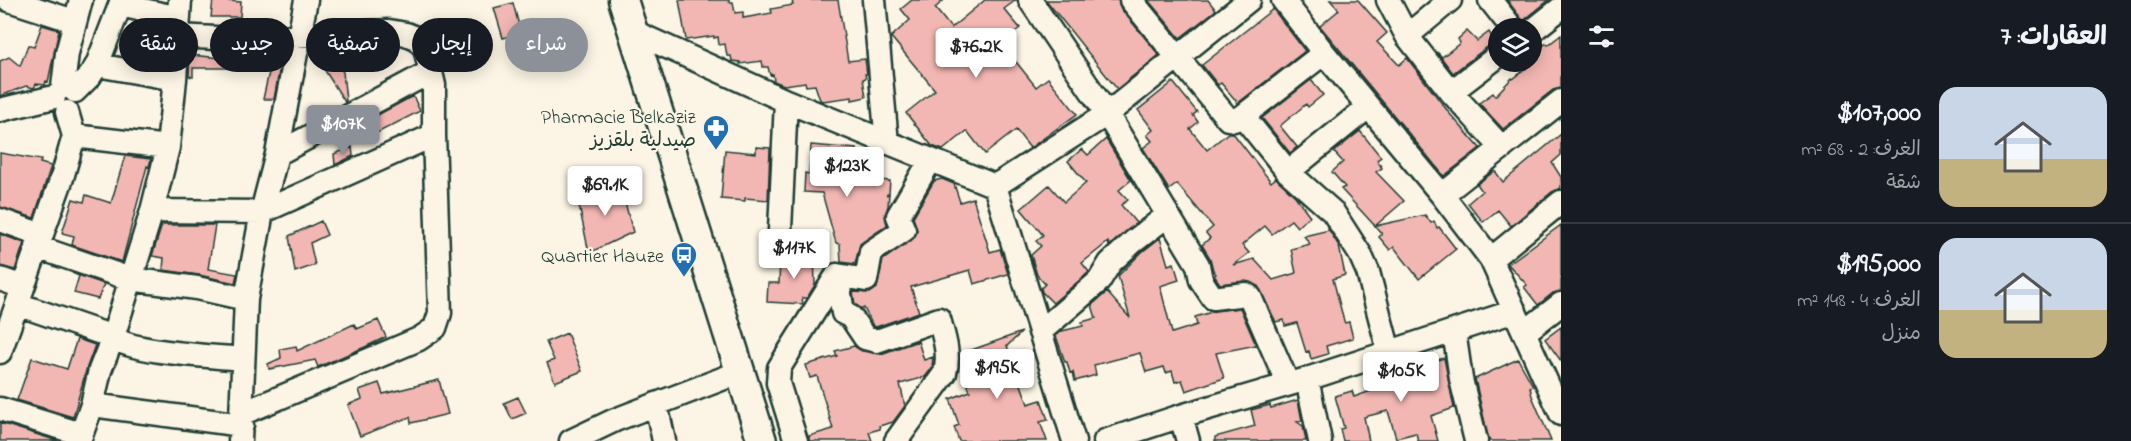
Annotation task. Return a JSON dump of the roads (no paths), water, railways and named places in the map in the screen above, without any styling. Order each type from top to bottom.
[{"type":"main road","points":[[623,0],[762,441]]},
{"type":"street","points":[[1,346],[62,178],[74,136],[65,96],[64,68],[78,11],[9,0]]},
{"type":"street","points":[[242,426],[246,299],[262,212],[277,154],[306,0]]},
{"type":"street","points":[[874,0],[887,143]]},
{"type":"street","points":[[1030,0],[1107,114],[1198,265],[1201,280],[1213,298],[1246,294],[1250,297],[1297,381],[1320,441]]},
{"type":"street","points":[[1131,0],[1223,114],[1234,120],[1243,116],[1324,53]]},
{"type":"street","points":[[1282,0],[1442,195],[1491,259],[1561,414]]},
{"type":"street","points":[[1388,0],[1407,36],[1451,92],[1502,148]]},
{"type":"street","points":[[1490,0],[1504,18]]},
{"type":"street","points":[[1407,36],[1447,1]]},
{"type":"street","points":[[0,110],[65,96],[90,76],[98,65],[121,3],[179,18]]},
{"type":"street","points":[[995,186],[1107,114],[1240,3]]},
{"type":"street","points":[[1542,23],[1561,8]]},
{"type":"street","points":[[198,25],[234,39],[389,31],[412,36]]},
{"type":"street","points":[[633,32],[786,101],[995,186]]},
{"type":"street","points":[[1451,92],[1488,64]]},
{"type":"street","points":[[98,65],[175,79]]},
{"type":"street","points":[[0,409],[80,437],[152,211],[168,147],[175,72]]},
{"type":"street","points":[[92,405],[242,426],[419,339],[435,328],[440,313],[434,86],[430,72],[277,154]]},
{"type":"street","points":[[1442,195],[1561,100]]},
{"type":"street","points":[[780,230],[786,101]]},
{"type":"street","points":[[1288,172],[1368,107]]},
{"type":"street","points":[[1243,116],[1288,172],[1333,212],[1360,254],[1368,272],[1389,352]]},
{"type":"street","points":[[152,211],[262,212],[434,135]]},
{"type":"street","points":[[74,136],[168,147]]},
{"type":"street","points":[[837,275],[866,280],[871,252],[904,230],[898,216],[930,160]]},
{"type":"street","points":[[995,186],[1074,441]]},
{"type":"street","points":[[1491,259],[1561,202]]},
{"type":"street","points":[[1040,332],[1099,281],[1110,264],[1132,242],[1168,215]]},
{"type":"street","points":[[0,220],[40,241],[130,279],[197,288],[246,299]]},
{"type":"street","points":[[796,441],[778,383],[778,373],[782,362],[837,275]]},
{"type":"street","points":[[837,275],[843,313],[851,317],[865,338],[877,341],[939,319],[947,353],[948,363],[945,373],[896,441]]},
{"type":"street","points":[[0,279],[20,296],[113,337],[118,342],[136,348],[243,359]]},
{"type":"street","points":[[1525,332],[1561,304]]},
{"type":"street","points":[[1105,441],[1515,311]]},
{"type":"street","points":[[1454,331],[1463,391],[1476,441]]},
{"type":"street","points":[[571,441],[615,420],[740,372]]},
{"type":"street","points":[[656,404],[664,441]]},
{"type":"street","points":[[1181,416],[1188,441]]},
{"type":"place","name":"Pharmacie Belkaziz صيدلية بلقزيز","points":[[716,151]]},
{"type":"place","name":"Quartier Hauze","points":[[684,278]]}]
